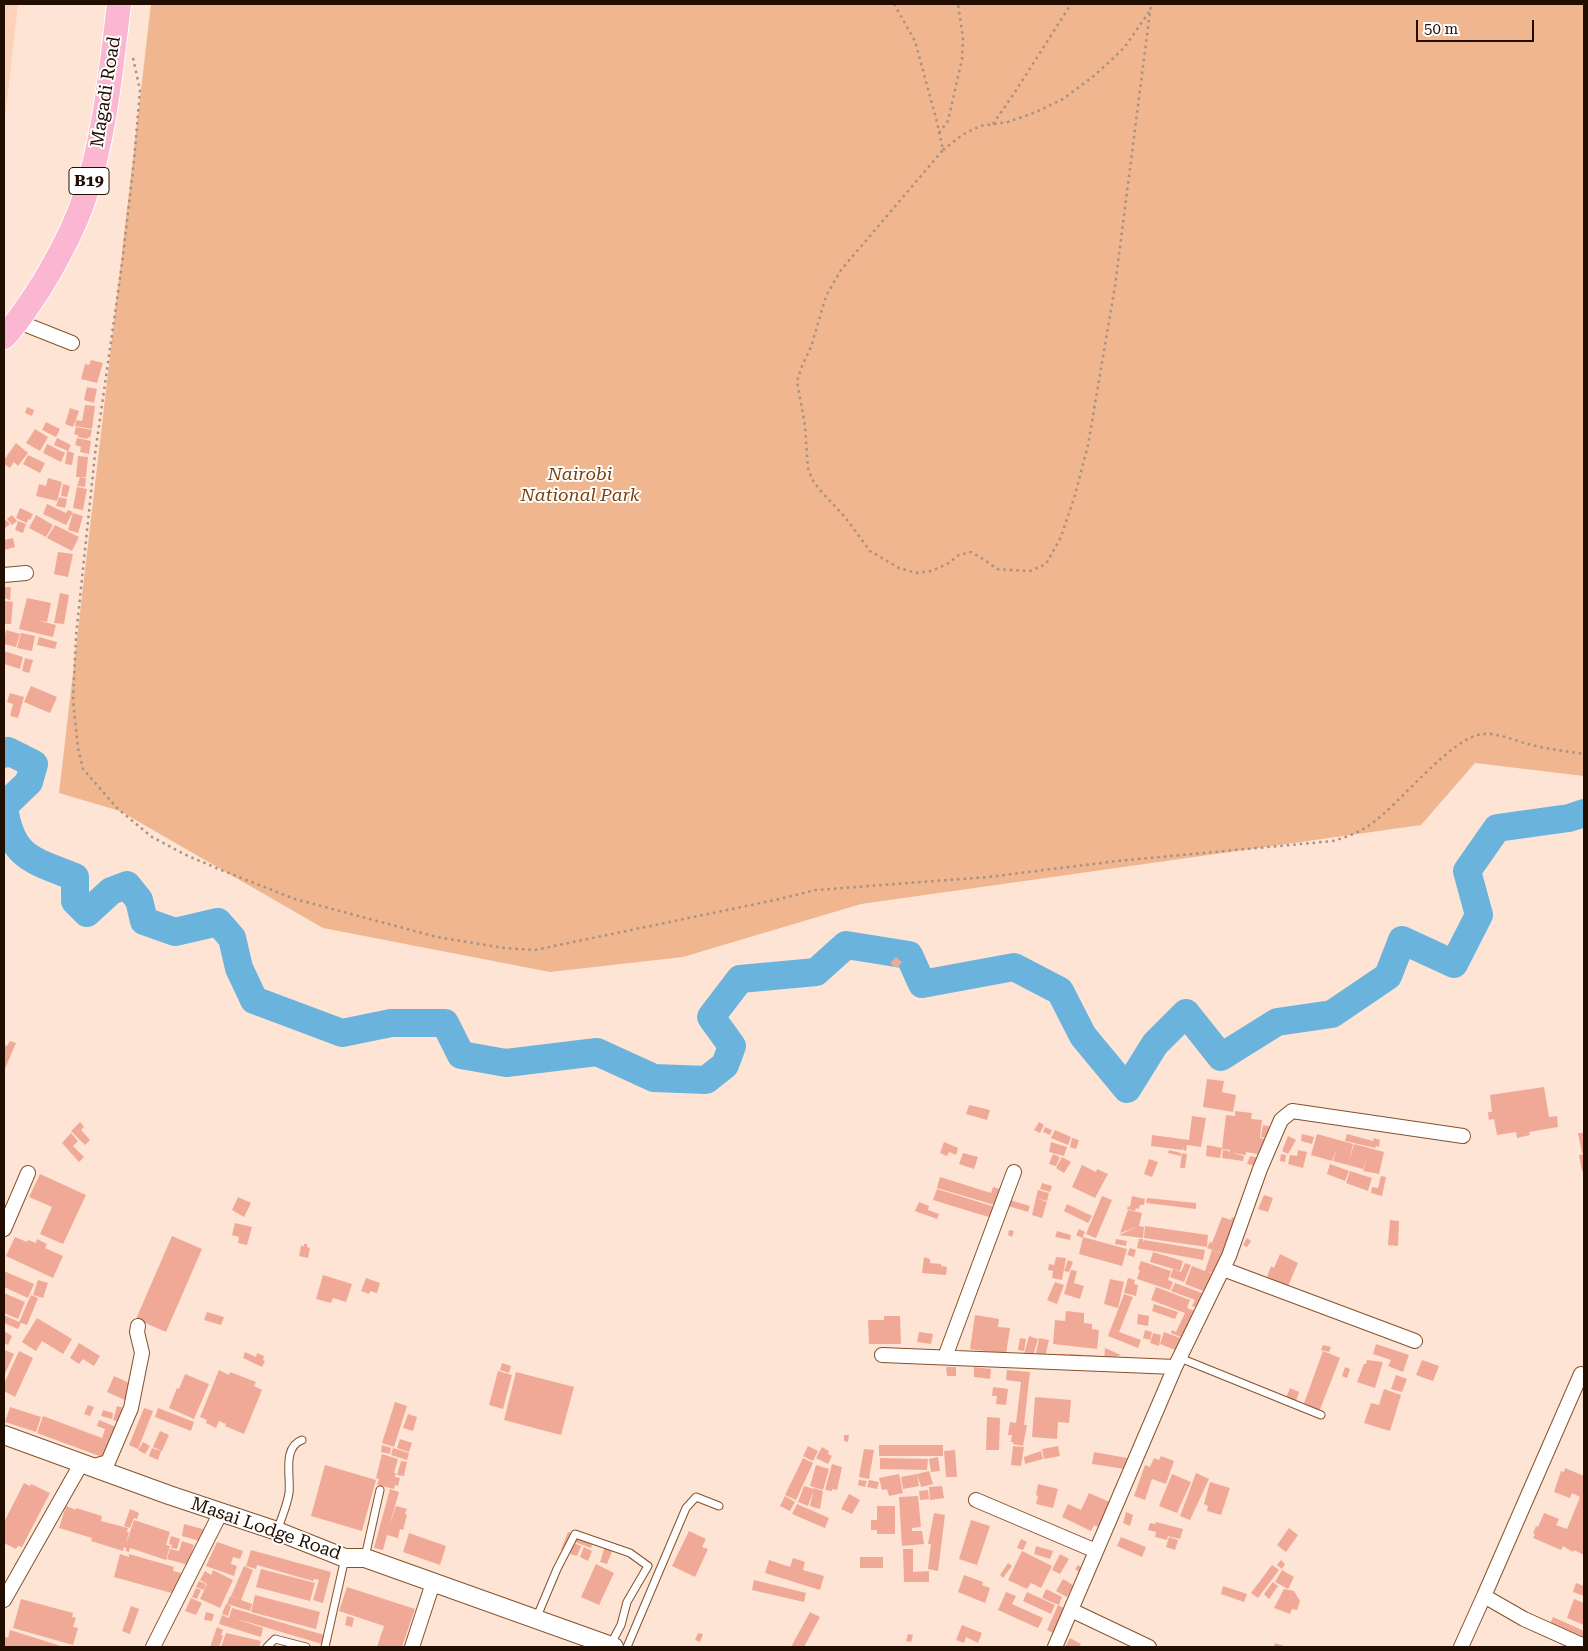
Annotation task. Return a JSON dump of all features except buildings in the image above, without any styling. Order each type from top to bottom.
[{"type":"highway","name":"Magadi Road","points":[[11,329],[57,261],[84,200],[100,137],[119,4]]},
{"type":"street","points":[[11,329],[72,343]]},
{"type":"street","points":[[4,575],[26,572]]},
{"type":"street","points":[[1055,1647],[1177,1362],[1222,1269],[1281,1120],[1292,1111],[1463,1136]]},
{"type":"street","points":[[945,1357],[1014,1172]]},
{"type":"street","points":[[4,1229],[28,1173]]},
{"type":"street","points":[[1222,1269],[1415,1341]]},
{"type":"street","points":[[4,1600],[86,1465],[108,1462],[131,1408],[142,1353],[137,1332],[138,1326]]},
{"type":"street","points":[[882,1355],[1177,1362]]},
{"type":"street","points":[[1461,1647],[1581,1374]]},
{"type":"street","name":"Masai Lodge Road","points":[[4,1435],[277,1531],[345,1558],[365,1558],[614,1647]]},
{"type":"street","points":[[976,1500],[1096,1551]]},
{"type":"street","points":[[153,1647],[221,1512]]},
{"type":"street","points":[[412,1647],[433,1583]]},
{"type":"street","points":[[1484,1596],[1524,1619],[1584,1646]]},
{"type":"street","points":[[1071,1610],[1149,1647]]},
{"type":"lane","points":[[1177,1362],[1320,1415]]},
{"type":"lane","points":[[277,1531],[289,1492],[288,1468],[292,1449],[296,1442],[302,1440]]},
{"type":"lane","points":[[365,1558],[380,1490]]},
{"type":"lane","points":[[627,1647],[686,1508],[696,1498],[719,1506]]},
{"type":"lane","points":[[536,1619],[556,1569],[575,1534],[630,1553],[648,1566],[627,1602],[621,1625],[614,1638],[614,1647]]},
{"type":"lane","points":[[325,1647],[345,1558]]},
{"type":"lane","points":[[266,1647],[275,1640],[306,1647]]},
{"type":"path","points":[[894,4],[915,41],[943,150]]},
{"type":"path","points":[[940,133],[948,121],[962,59],[963,38],[958,4]]},
{"type":"path","points":[[993,124],[1071,4]]},
{"type":"path","points":[[1150,10],[1124,48],[1095,75],[1063,99],[1015,120],[980,126],[962,135],[943,150],[841,270],[826,296],[811,347],[797,381],[805,426],[808,468],[819,490],[845,517],[870,551],[899,568],[916,573],[931,572],[959,555],[971,552],[997,569],[1030,571],[1046,564],[1061,538],[1088,445],[1114,286],[1151,4]]},
{"type":"path","points":[[132,52],[140,90],[134,161],[122,264],[95,454],[76,636],[73,700],[78,748],[83,769],[118,809],[152,837],[186,855],[295,899],[437,937],[504,948],[536,950],[816,890],[988,877],[1117,861],[1333,841],[1352,835],[1372,824],[1442,758],[1469,738],[1482,734],[1493,734],[1550,749],[1584,754]]},
{"type":"shaded area","points":[[4,4],[18,4],[4,128]]},
{"type":"green space","name":"Nairobi National Park","points":[[151,4],[1584,4],[1584,776],[1475,763],[1421,825],[861,904],[683,957],[550,972],[323,928],[120,811],[59,793]]},
{"type":"waterway","points":[[4,754],[8,751],[34,764],[29,782],[4,806]]},
{"type":"waterway","points":[[4,807],[7,824],[18,847],[35,861],[75,877],[75,901],[87,913],[111,891],[127,885],[139,900],[144,921],[175,932],[218,922],[232,938],[239,968],[254,1000],[342,1033],[391,1023],[445,1023],[461,1055],[506,1063],[597,1052],[654,1078],[706,1080],[725,1065],[732,1046],[711,1017],[740,979],[816,972],[846,945],[909,955],[922,984],[1014,967],[1060,991],[1083,1036],[1127,1089],[1155,1044],[1186,1013],[1221,1057],[1277,1022],[1332,1014],[1388,976],[1402,940],[1454,964],[1479,915],[1467,871],[1497,828],[1569,818],[1584,813]]}]
